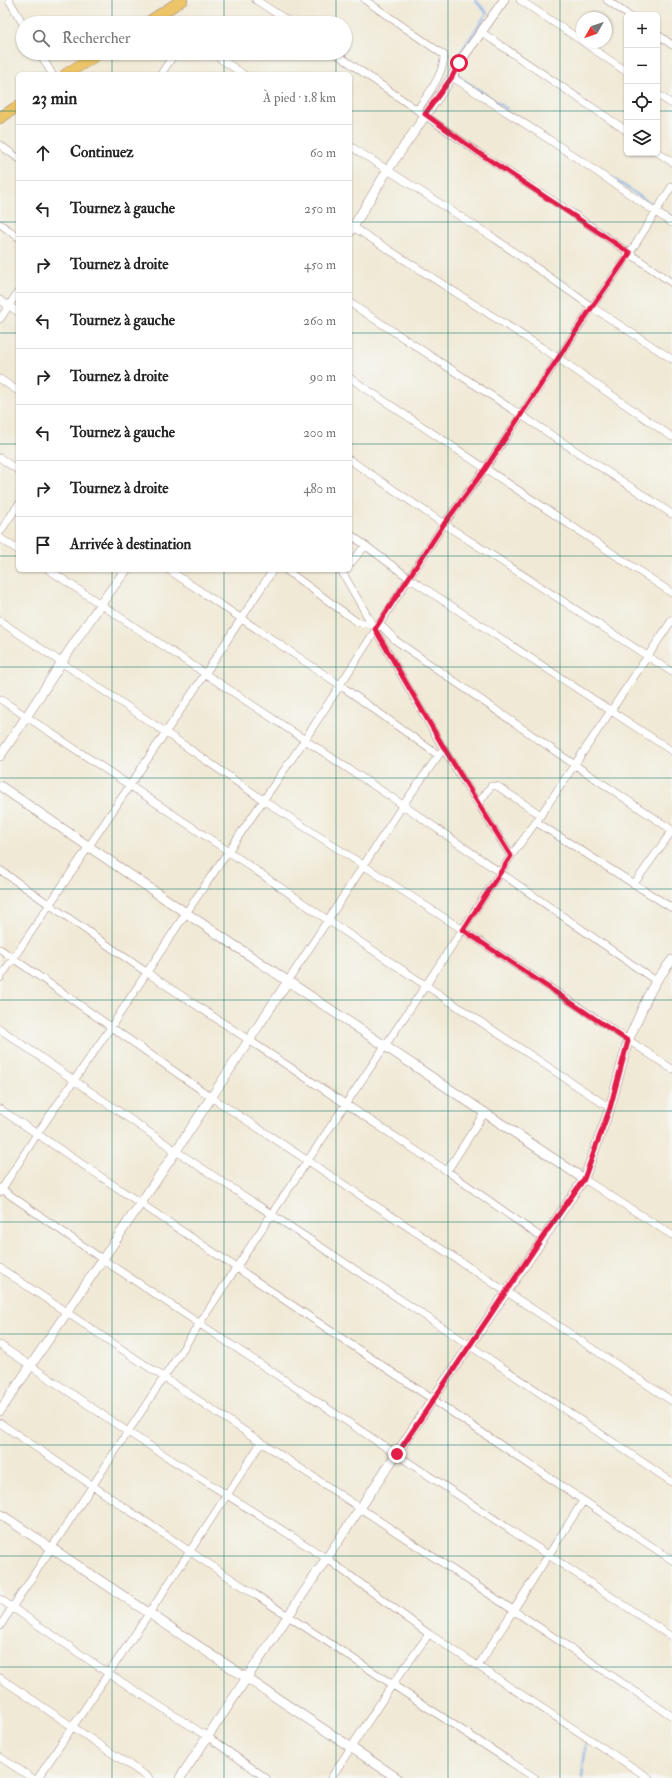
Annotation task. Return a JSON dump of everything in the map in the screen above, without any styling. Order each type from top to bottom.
[{"type":"main road","points":[[159,15],[182,0]]},
{"type":"main road","points":[[69,72],[89,60]]},
{"type":"main road","points":[[0,118],[16,107]]},
{"type":"street","points":[[9,0],[18,16]]},
{"type":"street","points":[[256,0],[280,16]]},
{"type":"street","points":[[352,226],[387,171],[421,112],[444,61],[444,55],[365,0]]},
{"type":"street","points":[[421,112],[453,75],[458,64],[504,0]]},
{"type":"street","points":[[520,0],[576,38]]},
{"type":"street","points":[[607,0],[624,12]]},
{"type":"street","points":[[481,32],[624,129]]},
{"type":"street","points":[[660,36],[672,45]]},
{"type":"street","points":[[591,48],[624,70]]},
{"type":"street","points":[[44,60],[51,72]]},
{"type":"street","points":[[162,72],[170,60]]},
{"type":"street","points":[[222,60],[240,72]]},
{"type":"street","points":[[345,60],[479,153],[630,253],[672,283]]},
{"type":"street","points":[[453,75],[672,223]]},
{"type":"street","points":[[660,96],[672,104]]},
{"type":"street","points":[[0,145],[16,157]]},
{"type":"street","points":[[352,147],[494,238],[592,307],[672,360]]},
{"type":"street","points":[[660,154],[672,162]]},
{"type":"street","points":[[672,186],[630,253],[592,307],[485,469],[444,524],[409,578],[375,626],[340,685],[304,741],[146,972],[111,1027],[37,1134],[1,1190],[102,1259],[672,1637]]},
{"type":"street","points":[[0,224],[16,236]]},
{"type":"street","points":[[352,229],[558,358],[672,436]]},
{"type":"street","points":[[0,319],[16,295]]},
{"type":"street","points":[[0,300],[16,311]]},
{"type":"street","points":[[352,304],[672,514]]},
{"type":"street","points":[[0,379],[16,390]]},
{"type":"street","points":[[352,379],[672,593]]},
{"type":"street","points":[[0,458],[16,469]]},
{"type":"street","points":[[352,461],[444,524],[672,672]]},
{"type":"street","points":[[0,532],[16,508]]},
{"type":"street","points":[[352,536],[409,578],[672,751]]},
{"type":"street","points":[[0,538],[16,549]]},
{"type":"street","points":[[352,562],[365,546]]},
{"type":"street","points":[[52,572],[402,805],[656,981]]},
{"type":"street","points":[[0,756],[100,604],[124,572]]},
{"type":"street","points":[[172,572],[340,685],[438,755]]},
{"type":"street","points":[[0,978],[128,786],[205,674],[272,572]]},
{"type":"street","points":[[289,572],[358,622],[375,626],[574,765],[672,830],[634,884]]},
{"type":"street","points":[[344,572],[444,748],[511,856]]},
{"type":"street","points":[[0,1626],[162,1378],[386,1046],[500,872],[539,818],[672,620]]},
{"type":"street","points":[[0,621],[263,800],[463,930],[672,1069]]},
{"type":"street","points":[[0,699],[610,1108]]},
{"type":"street","points":[[0,1411],[329,921],[402,805],[444,748]]},
{"type":"street","points":[[0,786],[186,913],[584,1179],[672,1234]]},
{"type":"street","points":[[478,804],[491,786],[498,786],[539,818],[634,884],[672,908]]},
{"type":"street","points":[[0,870],[146,972],[447,1171],[542,1238]]},
{"type":"street","points":[[0,948],[211,1097],[672,1401]]},
{"type":"street","points":[[180,1778],[469,1345],[584,1179],[610,1108],[628,1041],[639,1013],[656,981],[672,960]]},
{"type":"street","points":[[0,1029],[176,1151],[469,1345],[672,1482]]},
{"type":"street","points":[[0,1109],[672,1560]]},
{"type":"street","points":[[447,1171],[485,1112]]},
{"type":"street","points":[[0,1268],[162,1378],[361,1508],[672,1716]]},
{"type":"street","points":[[0,1345],[128,1432],[326,1558],[428,1634],[649,1778]]},
{"type":"street","points":[[0,1423],[189,1551],[535,1778]]},
{"type":"street","points":[[38,1778],[150,1612],[261,1443]]},
{"type":"street","points":[[478,1666],[547,1555],[583,1501]]},
{"type":"street","points":[[0,1514],[150,1612],[246,1678],[397,1778]]},
{"type":"street","points":[[0,1599],[108,1673],[208,1737],[266,1778]]},
{"type":"street","points":[[331,1778],[392,1685],[428,1634]]},
{"type":"street","points":[[0,1678],[149,1778]]},
{"type":"street","points":[[0,1756],[32,1778]]},
{"type":"waterway","points":[[459,55],[487,13],[475,0]]},
{"type":"waterway","points":[[458,73],[461,78],[507,109]]},
{"type":"waterway","points":[[591,164],[656,207]]},
{"type":"waterway","points":[[660,209],[672,217]]},
{"type":"waterway","points":[[582,1778],[586,1741]]},
{"type":"route","points":[[397,1454],[542,1238],[584,1179],[600,1139],[610,1108],[628,1041],[463,930],[511,856],[444,748],[375,629],[444,524],[485,469],[592,307],[630,253],[572,213],[479,153],[425,114],[452,77],[459,63]]}]
